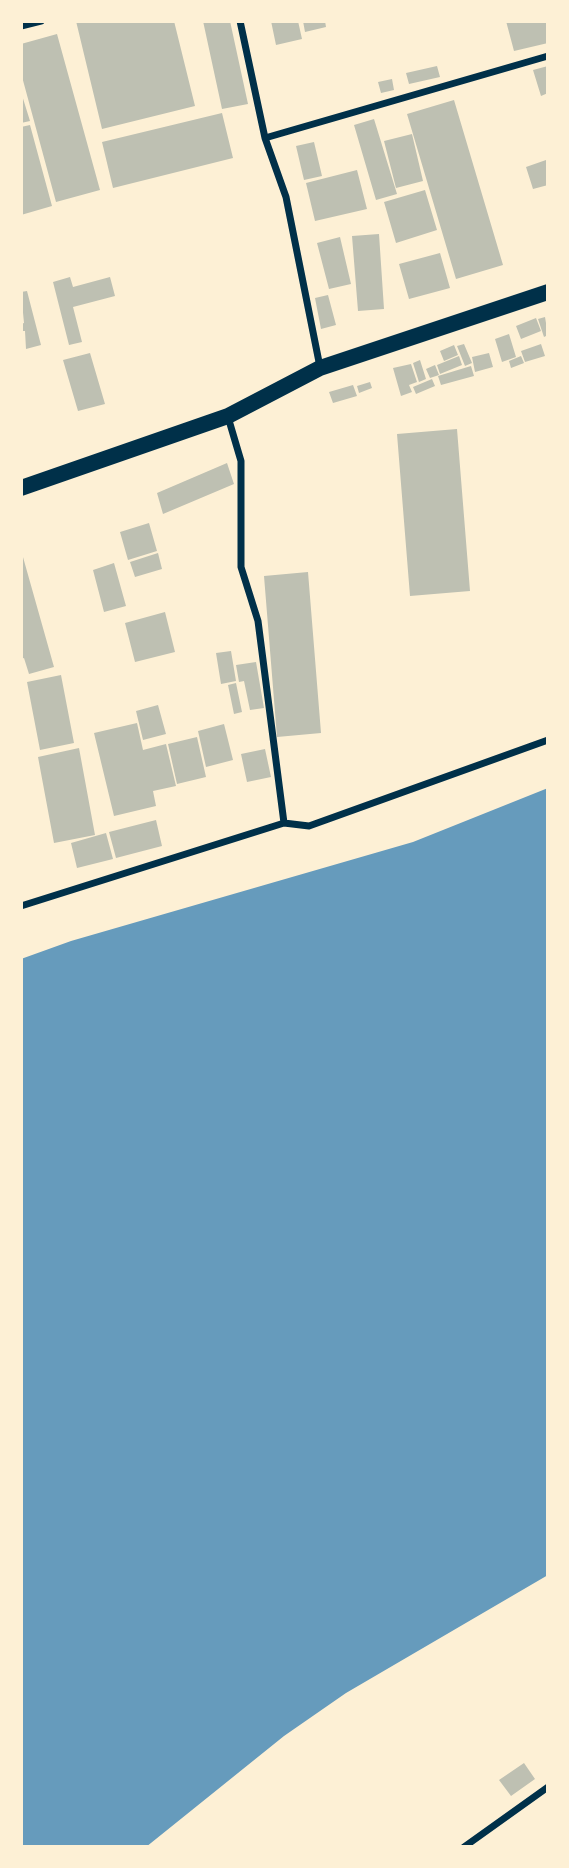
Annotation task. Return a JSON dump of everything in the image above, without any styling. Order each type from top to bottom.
[{"type":"highway","points":[[21,488],[228,416],[320,368],[548,292]]},
{"type":"street","points":[[21,26],[41,21]]},
{"type":"street","points":[[240,21],[265,138],[286,197],[320,368]]},
{"type":"street","points":[[265,138],[548,56]]},
{"type":"street","points":[[228,416],[241,461],[241,567],[258,621],[284,823]]},
{"type":"street","points":[[21,906],[284,823],[309,826],[548,740]]},
{"type":"street","points":[[464,1847],[548,1787]]},
{"type":"water","points":[[548,788],[548,1575],[346,1693],[284,1736],[146,1847],[21,1847],[21,959],[71,941],[413,842]]},
{"type":"building","points":[[76,21],[174,21],[195,106],[102,129]]},
{"type":"building","points":[[203,21],[230,21],[248,104],[222,109]]},
{"type":"building","points":[[271,21],[298,21],[302,39],[276,45]]},
{"type":"building","points":[[303,21],[325,21],[326,27],[305,32]]},
{"type":"building","points":[[506,21],[548,21],[548,43],[514,51]]},
{"type":"building","points":[[57,34],[100,190],[56,202],[21,73],[21,44]]},
{"type":"building","points":[[437,66],[440,77],[409,84],[406,73]]},
{"type":"building","points":[[548,66],[548,93],[541,96],[533,70]]},
{"type":"building","points":[[392,79],[394,90],[381,93],[378,82]]},
{"type":"building","points":[[21,92],[30,121],[21,123]]},
{"type":"building","points":[[454,100],[503,265],[456,279],[407,114]]},
{"type":"building","points":[[222,113],[233,158],[113,188],[102,142]]},
{"type":"building","points":[[374,119],[397,194],[376,200],[354,125]]},
{"type":"building","points":[[30,125],[52,206],[21,215],[21,127]]},
{"type":"building","points":[[412,134],[423,181],[396,188],[384,141]]},
{"type":"building","points":[[314,142],[322,176],[304,180],[296,146]]},
{"type":"building","points":[[546,160],[548,185],[533,189],[526,167]]},
{"type":"building","points":[[357,170],[367,209],[315,221],[306,183]]},
{"type":"building","points":[[425,190],[437,230],[396,243],[384,202]]},
{"type":"building","points":[[379,234],[384,309],[358,311],[352,236]]},
{"type":"building","points":[[340,237],[351,284],[329,289],[317,243]]},
{"type":"building","points":[[440,253],[450,288],[409,299],[399,264]]},
{"type":"building","points":[[70,277],[73,287],[110,277],[115,296],[73,307],[82,342],[69,345],[53,282]]},
{"type":"building","points":[[27,291],[41,345],[26,349],[25,331],[21,331],[21,324],[24,323],[21,292]]},
{"type":"building","points":[[328,295],[336,325],[321,329],[315,298]]},
{"type":"building","points":[[545,317],[548,335],[544,337],[538,319]]},
{"type":"building","points":[[536,318],[541,331],[521,339],[516,326]]},
{"type":"building","points":[[509,334],[516,357],[502,362],[495,339]]},
{"type":"building","points":[[464,344],[472,363],[465,366],[457,346]]},
{"type":"building","points":[[541,344],[545,356],[525,362],[521,351]]},
{"type":"building","points":[[454,345],[458,355],[444,361],[440,351]]},
{"type":"building","points":[[90,353],[105,404],[78,411],[63,360]]},
{"type":"building","points":[[489,353],[493,367],[475,372],[472,357]]},
{"type":"building","points":[[459,356],[462,365],[440,374],[437,365]]},
{"type":"building","points":[[521,356],[524,363],[511,368],[509,361]]},
{"type":"building","points":[[420,360],[426,379],[419,382],[413,363]]},
{"type":"building","points":[[411,364],[417,382],[409,385],[412,392],[401,396],[393,368]]},
{"type":"building","points":[[435,365],[439,375],[430,378],[426,369]]},
{"type":"building","points":[[471,366],[474,376],[441,385],[438,376]]},
{"type":"building","points":[[432,379],[435,386],[416,394],[413,387]]},
{"type":"building","points":[[370,382],[372,388],[359,393],[357,386]]},
{"type":"building","points":[[353,385],[357,396],[333,403],[329,392]]},
{"type":"building","points":[[457,429],[470,591],[410,596],[397,434]]},
{"type":"building","points":[[227,463],[234,484],[163,514],[157,493]]},
{"type":"building","points":[[149,523],[157,551],[128,560],[120,532]]},
{"type":"building","points":[[21,550],[54,667],[29,674],[24,658],[21,659]]},
{"type":"building","points":[[158,553],[162,569],[135,577],[130,562]]},
{"type":"building","points":[[114,563],[126,606],[104,612],[93,570]]},
{"type":"building","points":[[308,572],[321,733],[277,737],[264,576]]},
{"type":"building","points":[[165,612],[175,652],[135,662],[125,623]]},
{"type":"building","points":[[231,651],[236,681],[221,684],[216,653]]},
{"type":"building","points":[[256,662],[264,708],[250,710],[244,681],[239,682],[236,665]]},
{"type":"building","points":[[61,675],[74,743],[40,750],[27,682]]},
{"type":"building","points":[[236,683],[242,712],[234,714],[228,685]]},
{"type":"building","points":[[158,705],[166,734],[143,740],[136,711]]},
{"type":"building","points":[[137,723],[143,750],[166,744],[176,786],[153,791],[156,806],[114,816],[94,733]]},
{"type":"building","points":[[224,724],[233,760],[206,767],[198,731]]},
{"type":"building","points":[[197,737],[206,777],[177,784],[168,744]]},
{"type":"building","points":[[79,748],[95,835],[54,843],[38,757]]},
{"type":"building","points":[[265,749],[271,777],[247,782],[241,754]]},
{"type":"building","points":[[156,820],[162,846],[116,858],[109,832]]},
{"type":"building","points":[[106,833],[113,859],[77,868],[71,843]]},
{"type":"building","points":[[524,1763],[535,1779],[511,1796],[499,1780]]}]
